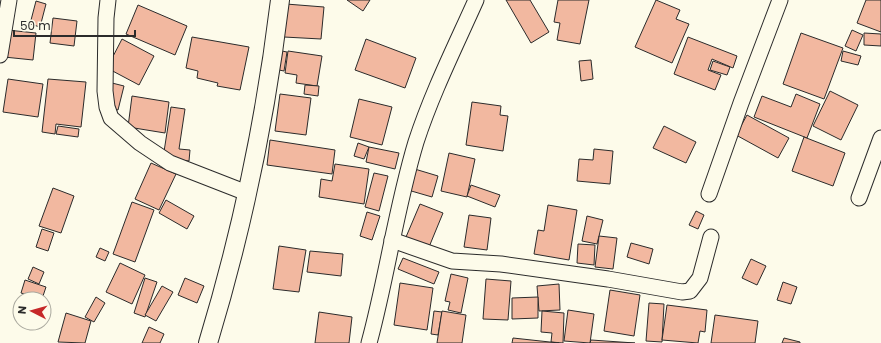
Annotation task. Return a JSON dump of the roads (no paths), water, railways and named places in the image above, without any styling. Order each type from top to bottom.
[{"type":"street","points":[[0,55],[9,0]]},
{"type":"street","points":[[108,0],[106,18],[105,91],[107,107],[111,118],[134,138],[170,163],[247,193]]},
{"type":"street","points":[[208,343],[235,245],[247,193],[267,96],[280,0]]},
{"type":"street","points":[[369,343],[416,142],[438,83],[476,0]]},
{"type":"street","points":[[709,194],[780,0]]},
{"type":"street","points":[[859,198],[881,138]]},
{"type":"street","points":[[392,240],[452,261],[501,264],[608,279],[682,292],[690,291],[700,278],[711,237]]}]
